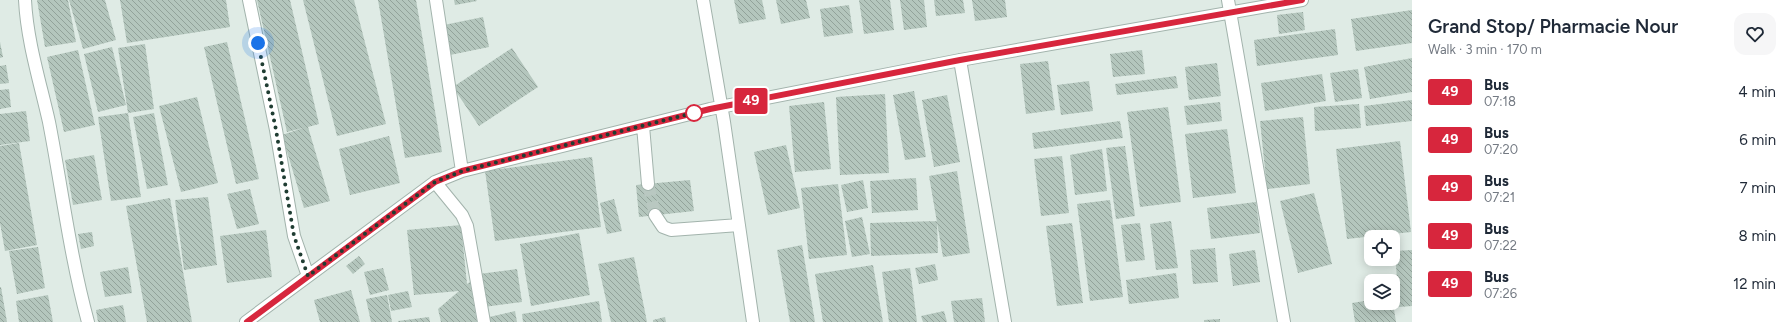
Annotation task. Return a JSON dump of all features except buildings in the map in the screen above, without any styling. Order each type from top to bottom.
[{"type":"street","points":[[25,0],[26,19],[49,122],[77,282],[88,322]]},
{"type":"street","points":[[249,0],[276,130],[294,236],[308,276]]},
{"type":"street","points":[[436,0],[462,171]]},
{"type":"street","points":[[702,0],[721,107],[753,322]]},
{"type":"street","points":[[1228,0],[1284,322]]},
{"type":"street","points":[[246,322],[258,318],[308,276],[435,182],[462,171],[721,107],[960,60],[1231,14],[1302,0]]},
{"type":"street","points":[[960,60],[1005,322]]},
{"type":"street","points":[[643,126],[648,184]]},
{"type":"street","points":[[435,182],[462,215],[467,226],[484,322]]},
{"type":"street","points":[[655,215],[663,227],[671,230],[739,225]]},
{"type":"tunnel","points":[[648,184],[655,215]]},
{"type":"bus line","name":"49","points":[[247,322],[257,313],[435,182],[462,171],[710,109],[960,60],[1231,14],[1302,0]]},
{"type":"route","points":[[258,43],[276,130],[294,236],[308,276],[435,182],[462,171],[697,112],[694,113]]}]
